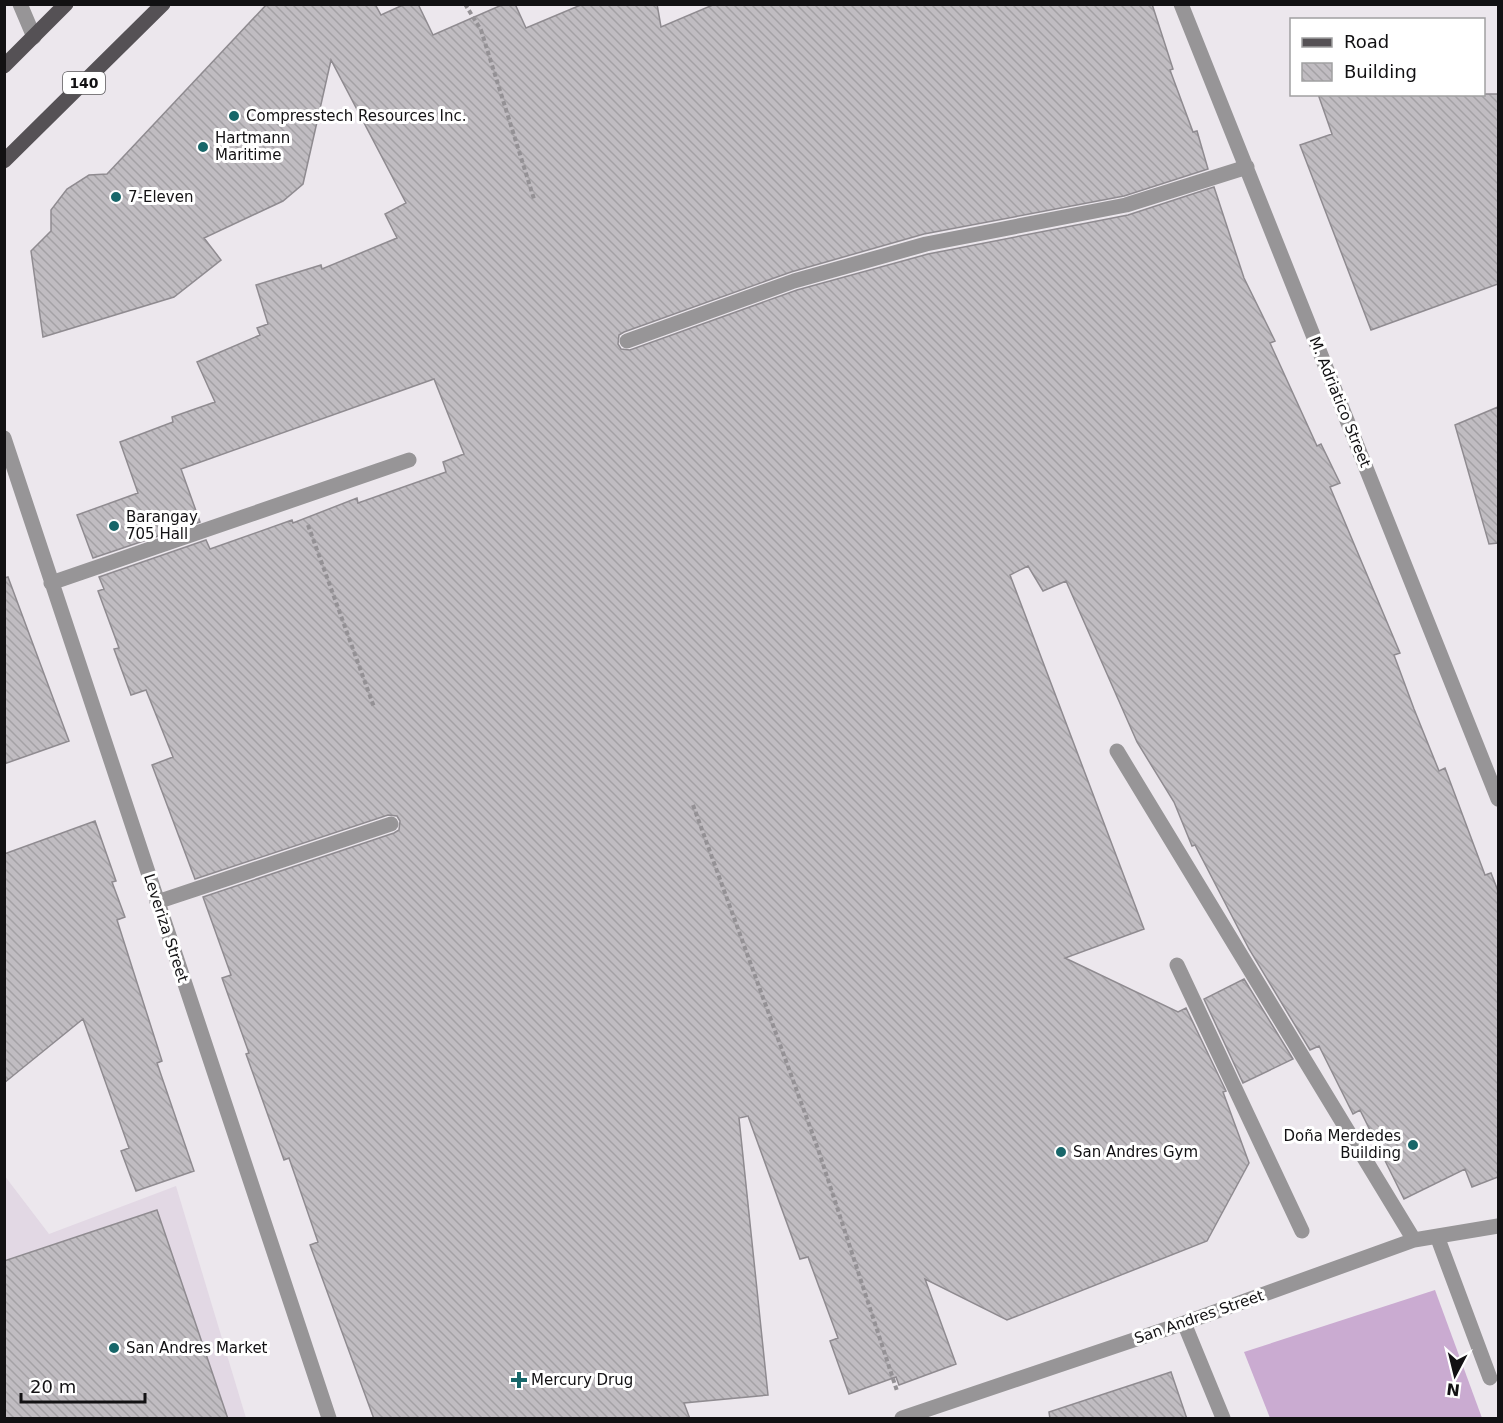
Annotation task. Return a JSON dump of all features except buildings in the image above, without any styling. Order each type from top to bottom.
[{"type":"main road","points":[[4,66],[66,4]]},
{"type":"main road","name":"140","points":[[4,161],[162,4]]},
{"type":"street","points":[[20,4],[34,37]]},
{"type":"street","name":"M. Adriatico Street","points":[[1181,4],[1498,799]]},
{"type":"street","points":[[627,341],[805,278],[926,244],[1126,205],[1247,167]]},
{"type":"street","name":"Leveriza Street","points":[[4,438],[329,1419]]},
{"type":"street","points":[[51,583],[409,460]]},
{"type":"street","points":[[1117,751],[1414,1239]]},
{"type":"street","points":[[157,902],[391,824]]},
{"type":"street","points":[[1177,965],[1302,1231]]},
{"type":"street","name":"San Andres Street","points":[[904,1418],[1184,1323],[1414,1239],[1498,1226]]},
{"type":"street","points":[[1437,1236],[1490,1378]]},
{"type":"street","points":[[1184,1323],[1222,1419]]},
{"type":"path","points":[[465,4],[481,30],[534,199]]},
{"type":"path","points":[[298,498],[374,708]]},
{"type":"path","points":[[693,805],[818,1149],[904,1418]]},
{"type":"shaded area","name":"San Andres Market","points":[[4,1175],[49,1234],[176,1186],[246,1418],[5,1418]]},
{"type":"shaded area","points":[[1435,1290],[1482,1418],[1270,1418],[1244,1352]]},
{"type":"place","name":"Compresstech Resources Inc.","points":[[234,116]]},
{"type":"place","name":"Hartmann Maritime","points":[[203,147]]},
{"type":"place","name":"7-Eleven","points":[[116,197]]},
{"type":"place","name":"Barangay 705 Hall","points":[[114,526]]},
{"type":"place","name":"Doña Merdedes Building","points":[[1413,1145]]},
{"type":"place","name":"San Andres Gym","points":[[1061,1152]]},
{"type":"place","name":"San Andres Market","points":[[114,1348]]},
{"type":"place","name":"Mercury Drug","points":[[519,1380]]}]
